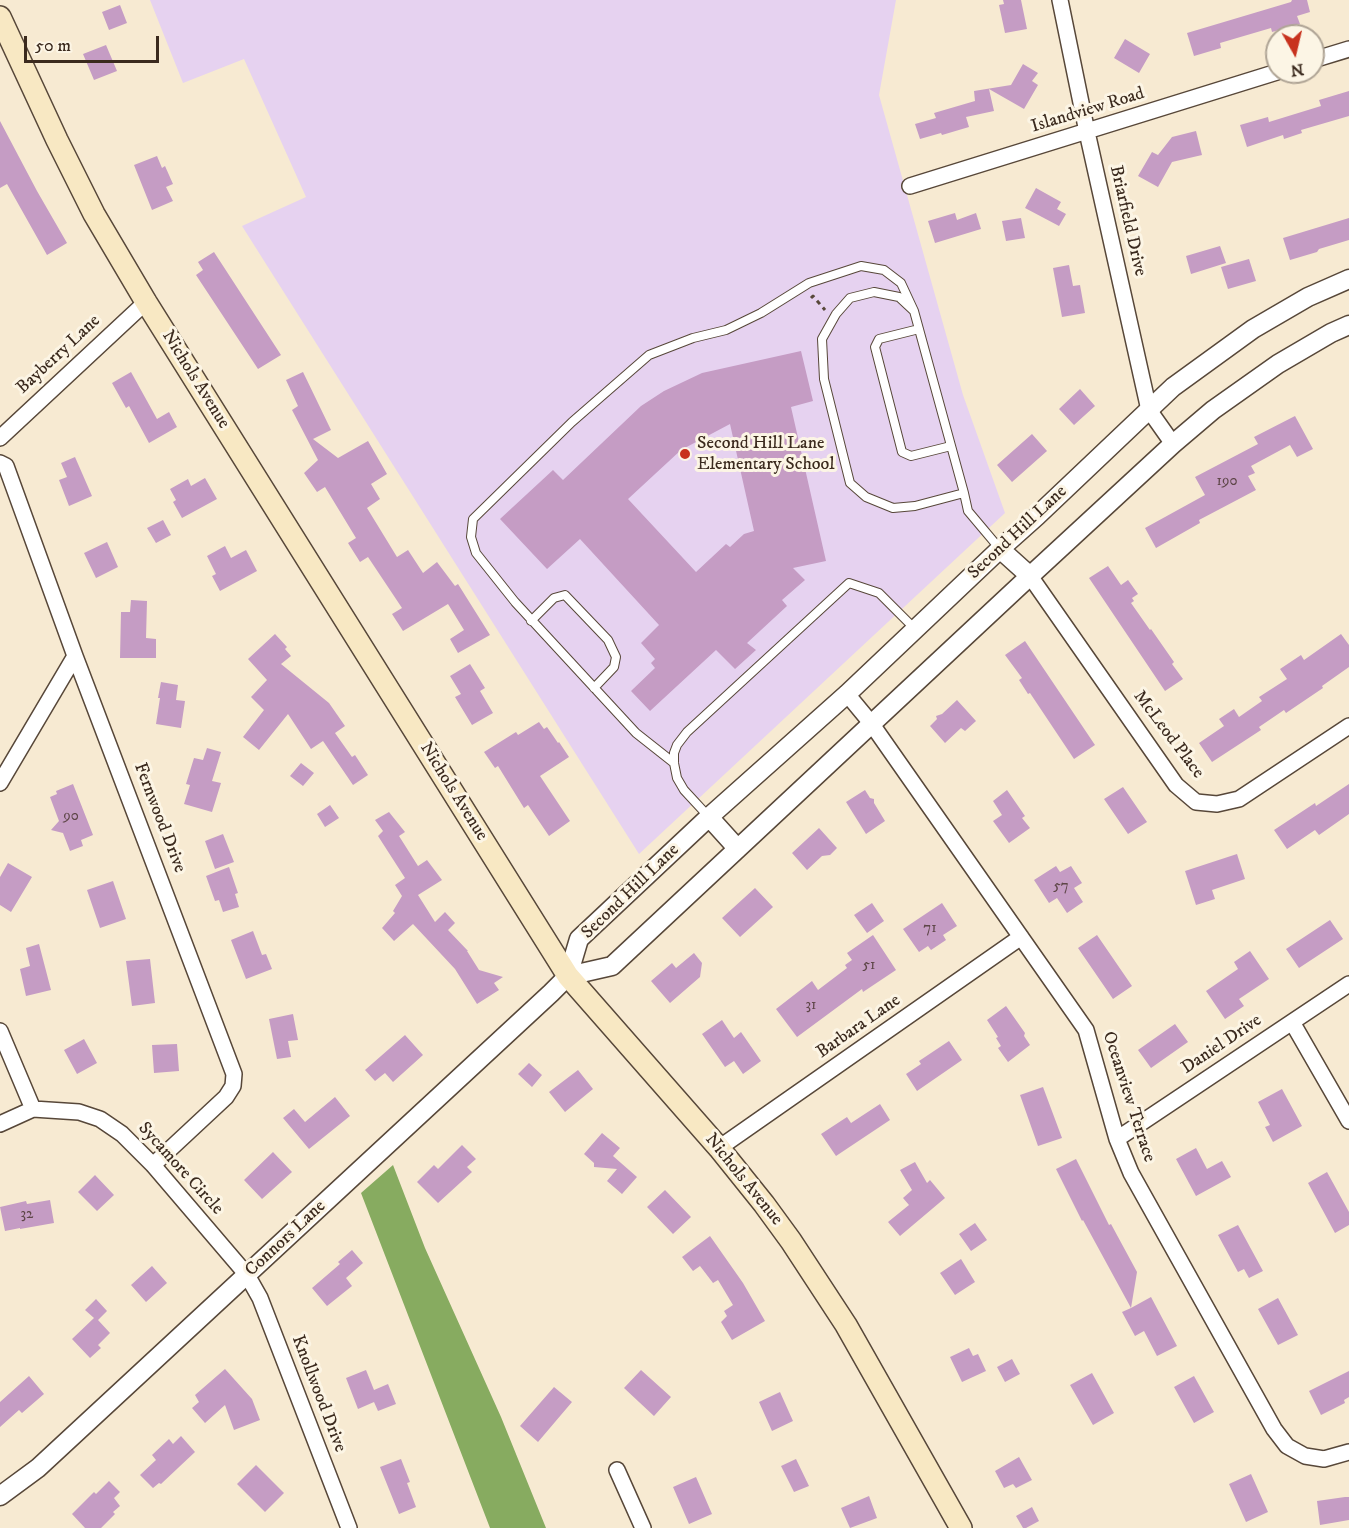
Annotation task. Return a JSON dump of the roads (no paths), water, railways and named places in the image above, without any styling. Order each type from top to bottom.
[{"type":"main road","name":"Nichols Avenue","points":[[0,18],[94,214],[146,302],[568,976],[719,1148],[791,1241],[846,1325],[961,1528]]},
{"type":"street","name":"Briarfield Drive","points":[[1060,0],[1149,410],[1173,444]]},
{"type":"street","points":[[1325,56],[1349,49]]},
{"type":"street","name":"Islandview Road","points":[[910,186],[1265,76]]},
{"type":"street","name":"Second Hill Lane","points":[[1349,279],[1308,297],[1253,329],[1173,387],[847,694],[709,817],[579,939],[568,976],[612,966],[1030,576],[1213,410],[1278,364],[1349,325]]},
{"type":"street","name":"Bayberry Lane","points":[[0,438],[146,302]]},
{"type":"street","name":"Fernwood Drive","points":[[0,463],[6,466],[75,656],[234,1074],[233,1086],[226,1097],[153,1165]]},
{"type":"street","points":[[1000,549],[1030,576]]},
{"type":"street","name":"McLeod Place","points":[[1030,576],[1176,785],[1196,802],[1217,804],[1239,799],[1349,726]]},
{"type":"street","points":[[0,783],[75,656]]},
{"type":"street","name":"Oceanview Terrace","points":[[847,694],[872,723],[1086,1030],[1117,1139],[1131,1173],[1274,1429],[1280,1438],[1296,1452],[1314,1458],[1334,1457],[1349,1452]]},
{"type":"street","points":[[709,817],[737,848]]},
{"type":"street","name":"Barbara Lane","points":[[719,1148],[1021,937]]},
{"type":"street","name":"Connors Lane","points":[[0,1496],[38,1468],[568,976]]},
{"type":"street","name":"Daniel Drive","points":[[1117,1139],[1349,984]]},
{"type":"street","points":[[1292,1022],[1349,1121]]},
{"type":"street","points":[[0,1031],[33,1109]]},
{"type":"street","name":"Sycamore Circle","points":[[0,1124],[33,1109],[79,1112],[100,1119],[122,1134],[153,1165],[247,1275]]},
{"type":"street","name":"Knollwood Drive","points":[[247,1275],[260,1298],[349,1528]]},
{"type":"street","points":[[617,1470],[643,1528]]},
{"type":"lane","points":[[674,763],[636,733],[531,621],[476,553],[471,537],[473,519],[526,465],[648,354],[693,338],[726,330],[761,313],[809,283],[861,266],[884,270],[901,283],[914,311],[968,511],[1000,549]]},
{"type":"lane","points":[[914,311],[898,297],[874,292],[850,298],[836,314],[822,339],[824,379],[850,483],[866,497],[893,508],[915,506],[964,493]]},
{"type":"lane","points":[[919,329],[879,339],[875,347],[902,452],[911,456],[951,446]]},
{"type":"lane","points":[[709,817],[680,784],[674,763],[677,745],[687,732],[849,583],[879,593],[915,629]]},
{"type":"lane","points":[[531,621],[554,598],[565,595],[608,640],[616,657],[614,667],[594,688]]},
{"type":"place","name":"Second Hill Lane Elementary School","points":[[685,454]]}]
